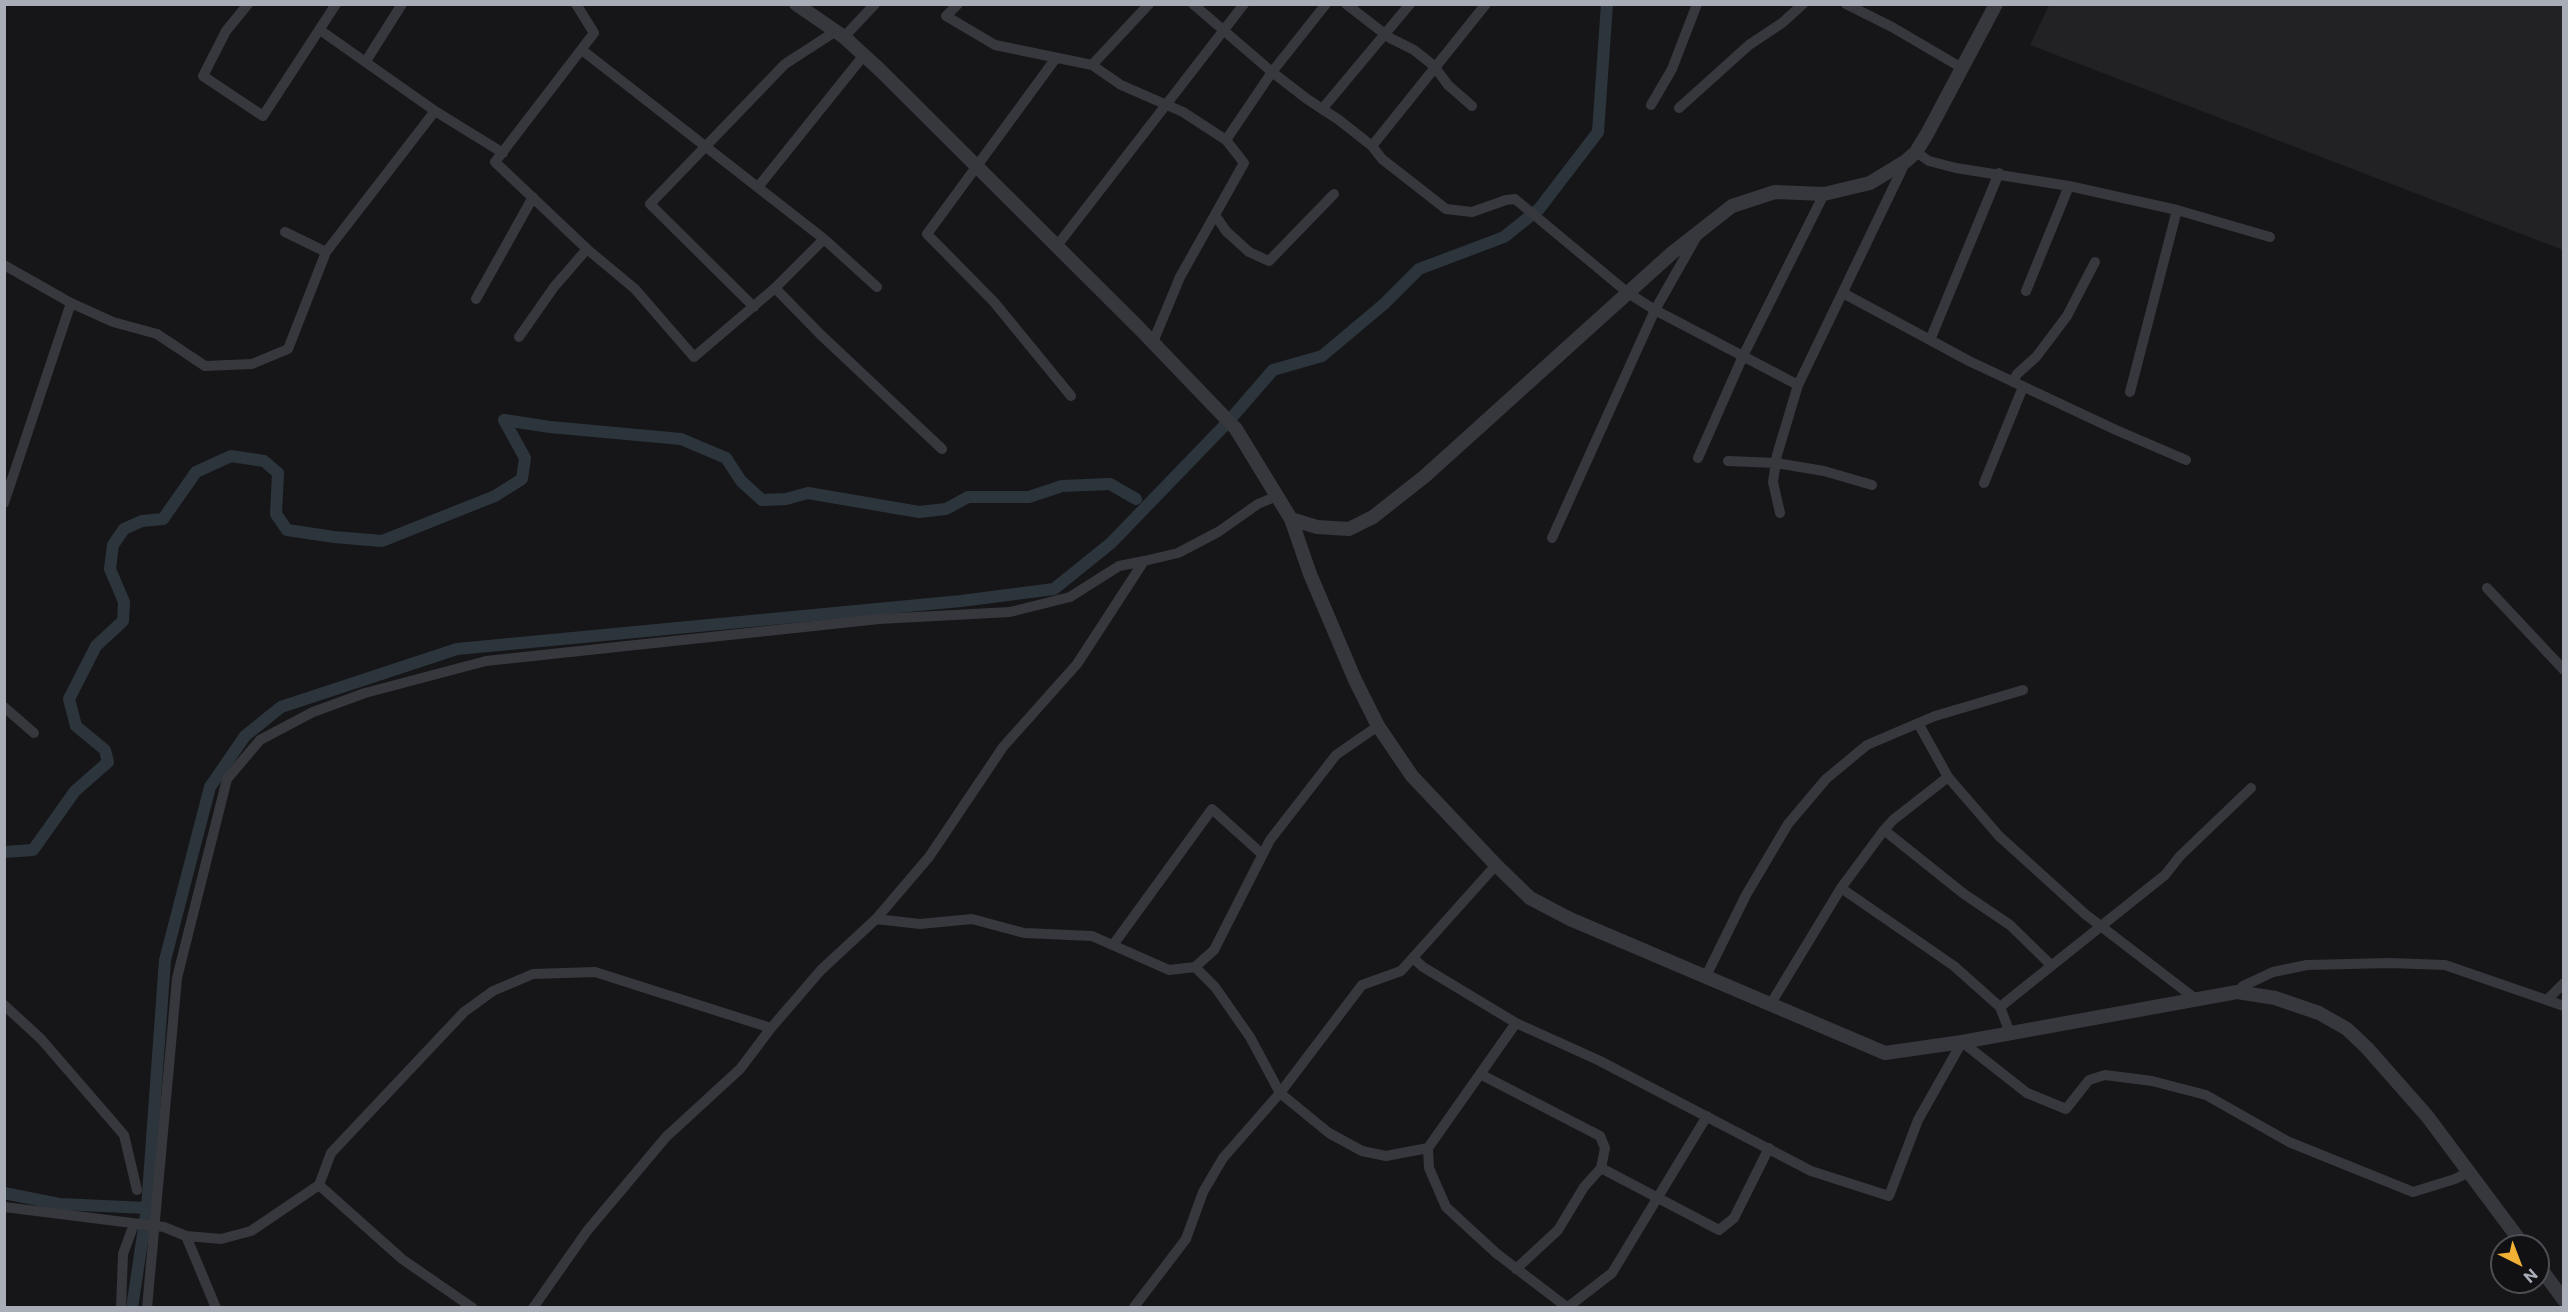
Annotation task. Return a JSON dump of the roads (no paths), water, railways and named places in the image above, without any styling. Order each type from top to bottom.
[{"type":"street","points":[[248,4],[226,31],[203,76],[263,116],[336,4]]},
{"type":"street","points":[[366,61],[402,4]]},
{"type":"street","points":[[576,4],[594,33],[495,162],[587,249],[635,289],[694,357],[776,288],[824,239]]},
{"type":"street","points":[[796,4],[840,34],[864,55],[1153,342],[1236,429],[1291,519],[1310,573],[1355,680],[1378,726],[1412,776],[1530,898],[1570,919],[1885,1053],[1962,1042],[2237,993],[2286,1002],[2319,1013],[2347,1029],[2367,1048],[2427,1116],[2515,1234]]},
{"type":"street","points":[[754,307],[650,204],[785,64],[840,34],[875,4]]},
{"type":"street","points":[[958,4],[946,16],[995,45],[1092,65],[1120,85],[1183,112],[1226,140],[1244,163],[1180,277],[1153,342]]},
{"type":"street","points":[[1092,65],[1149,4]]},
{"type":"street","points":[[1193,4],[1272,72],[1372,146],[1382,159],[1446,209],[1472,212],[1515,199],[1628,293],[1798,386]]},
{"type":"street","points":[[1056,247],[1244,4]]},
{"type":"street","points":[[1226,140],[1272,72],[1326,4]]},
{"type":"street","points":[[1346,4],[1384,33],[1434,66],[1472,106]]},
{"type":"street","points":[[1323,108],[1410,4]]},
{"type":"street","points":[[1372,146],[1486,4]]},
{"type":"street","points":[[1651,105],[1671,69],[1697,4]]},
{"type":"street","points":[[1679,108],[1749,45],[1782,23],[1803,4]]},
{"type":"street","points":[[1846,4],[1892,27],[1962,68]]},
{"type":"street","points":[[1780,513],[1773,482],[1776,463],[1798,386],[1911,157],[1996,4]]},
{"type":"street","points":[[320,30],[435,111],[503,153]]},
{"type":"street","points":[[582,50],[824,239],[877,287]]},
{"type":"street","points":[[758,187],[864,55]]},
{"type":"street","points":[[1056,58],[977,169],[927,234],[994,302],[1071,396]]},
{"type":"street","points":[[4,265],[71,303],[113,322],[157,334],[205,366],[252,364],[288,349],[326,252],[435,111]]},
{"type":"street","points":[[1291,519],[1317,527],[1349,529],[1373,517],[1425,476],[1702,228],[1732,206],[1775,192],[1824,194],[1870,183],[1911,157],[1956,168],[1999,173],[2069,186],[2177,210],[2270,237]]},
{"type":"street","points":[[1930,340],[1999,173]]},
{"type":"street","points":[[2026,291],[2069,186]]},
{"type":"street","points":[[1215,215],[1226,231],[1249,252],[1269,261],[1334,194]]},
{"type":"street","points":[[1698,458],[1743,356],[1824,194]]},
{"type":"street","points":[[476,299],[533,197]]},
{"type":"street","points":[[2130,392],[2177,210]]},
{"type":"street","points":[[1552,538],[1655,309],[1702,228]]},
{"type":"street","points":[[285,232],[326,252]]},
{"type":"street","points":[[519,337],[554,287],[587,249]]},
{"type":"street","points":[[1984,483],[2018,385],[2017,374],[2036,357],[2067,316],[2095,262]]},
{"type":"street","points":[[776,288],[820,334],[942,449]]},
{"type":"street","points":[[1843,293],[2018,385],[2186,460]]},
{"type":"street","points":[[5,500],[71,303]]},
{"type":"street","points":[[1728,461],[1776,463],[1824,471],[1872,485]]},
{"type":"street","points":[[147,1308],[177,978],[227,779],[260,740],[313,712],[365,693],[486,661],[879,619],[1010,612],[1070,597],[1119,566],[1178,553],[1218,532],[1258,504],[1277,496]]},
{"type":"street","points":[[532,1308],[587,1231],[666,1137],[740,1069],[771,1028],[821,970],[876,918],[928,857],[1003,747],[1077,663],[1144,561]]},
{"type":"street","points":[[2487,588],[2564,670]]},
{"type":"street","points":[[1706,976],[1746,895],[1788,824],[1826,779],[1867,745],[1935,716],[2023,690]]},
{"type":"street","points":[[4,707],[34,733]]},
{"type":"street","points":[[1918,723],[1948,777],[1999,836],[2085,914],[2197,1000]]},
{"type":"street","points":[[876,918],[920,924],[972,919],[1024,933],[1092,936],[1169,970],[1194,967],[1214,950],[1270,840],[1336,755],[1378,726]]},
{"type":"street","points":[[1770,1005],[1841,888],[1884,830],[1893,820],[1948,777]]},
{"type":"street","points":[[2000,1007],[2165,875],[2180,856],[2251,788]]},
{"type":"street","points":[[1113,945],[1212,809],[1262,854]]},
{"type":"street","points":[[1884,830],[1964,894],[2010,925],[2051,965]]},
{"type":"street","points":[[1134,1307],[1186,1239],[1203,1192],[1223,1158],[1280,1093],[1362,985],[1401,972],[1496,865]]},
{"type":"street","points":[[1841,888],[1954,966],[2000,1007],[2010,1033]]},
{"type":"street","points":[[1413,958],[1423,967],[1516,1023],[1598,1060],[1811,1171],[1889,1196],[1918,1120],[1962,1042]]},
{"type":"street","points":[[2237,993],[2243,986],[2256,979],[2273,972],[2307,964],[2445,965],[2564,1006]]},
{"type":"street","points":[[1194,967],[1215,987],[1250,1037],[1280,1093],[1329,1133],[1362,1151],[1386,1156],[1428,1148]]},
{"type":"street","points":[[4,1207],[164,1227],[186,1236],[221,1239],[251,1232],[319,1185],[331,1153],[464,1012],[493,991],[533,974],[595,972],[771,1028]]},
{"type":"street","points":[[2547,1000],[2564,983]]},
{"type":"street","points":[[4,1005],[41,1039],[124,1135],[137,1190]]},
{"type":"street","points":[[1516,1023],[1428,1148],[1429,1168],[1446,1207],[1516,1269],[1568,1307],[1612,1273],[1707,1116]]},
{"type":"street","points":[[1962,1042],[2026,1093],[2066,1109],[2089,1080],[2105,1075],[2152,1081],[2206,1095],[2289,1142],[2413,1192],[2455,1179],[2469,1172]]},
{"type":"street","points":[[1480,1074],[1600,1136],[1605,1148],[1600,1168],[1584,1187],[1558,1230],[1516,1269]]},
{"type":"street","points":[[1600,1168],[1719,1230],[1734,1218],[1769,1148]]},
{"type":"street","points":[[319,1185],[402,1260],[473,1308]]},
{"type":"street","points":[[121,1308],[123,1254],[135,1224]]},
{"type":"street","points":[[186,1236],[216,1308]]},
{"type":"street","points":[[2550,1281],[2564,1300]]},
{"type":"waterway","points":[[1234,415],[1273,370],[1322,356],[1384,304],[1419,269],[1504,237],[1539,209],[1598,132],[1607,4]]},
{"type":"waterway","points":[[4,852],[33,850],[75,791],[108,762],[105,750],[76,726],[69,699],[96,646],[123,621],[124,602],[110,569],[113,545],[124,529],[142,521],[163,519],[196,472],[231,456],[264,461],[278,473],[276,514],[287,530],[382,541],[495,496],[522,479],[525,458],[504,420],[550,427],[681,439],[726,458],[741,481],[762,500],[786,499],[808,493],[919,512],[946,509],[968,497],[1029,497],[1062,486],[1110,484],[1136,499]]},
{"type":"waterway","points":[[132,1308],[147,1208],[165,960],[210,787],[245,736],[281,707],[457,649],[961,601],[1054,589],[1111,543],[1225,425]]},
{"type":"waterway","points":[[4,1193],[59,1204],[147,1208]]}]
